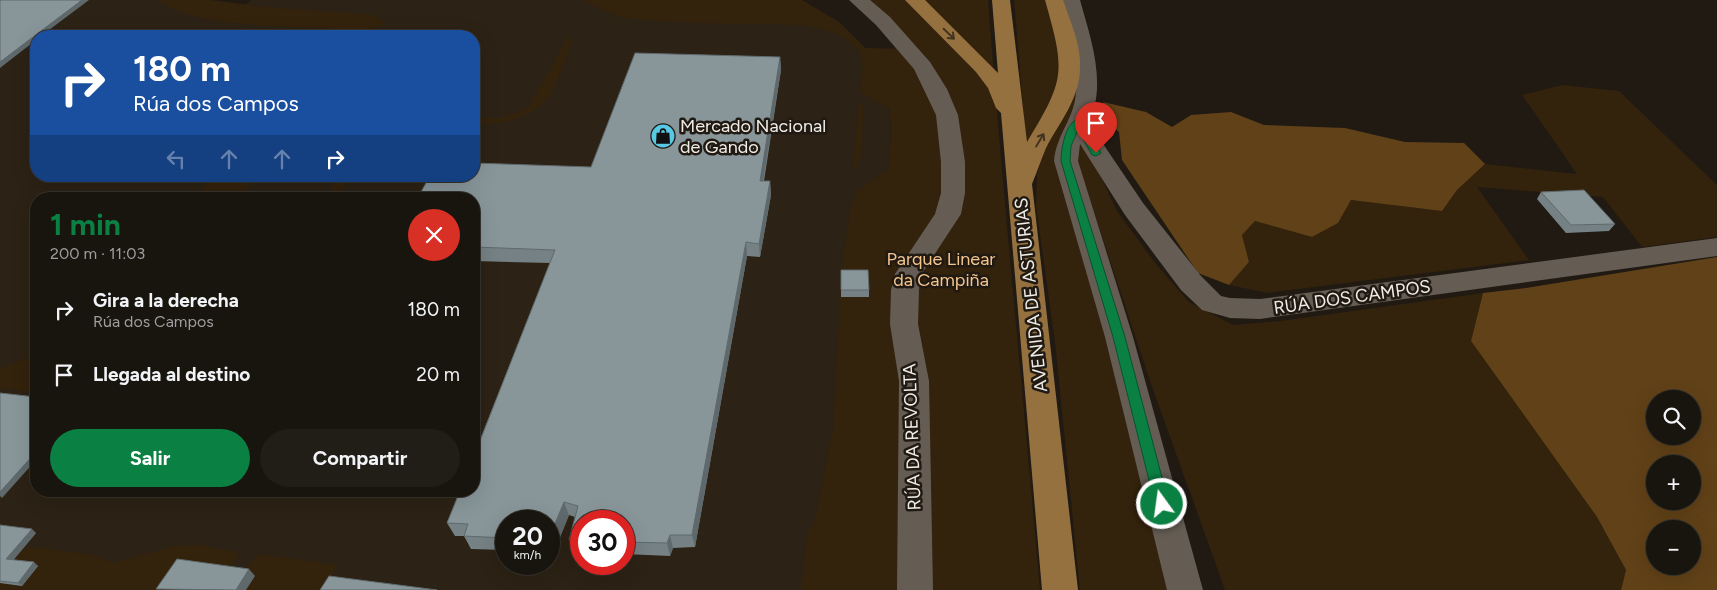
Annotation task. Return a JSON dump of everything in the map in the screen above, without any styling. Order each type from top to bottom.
[{"type":"main road","points":[[914,0],[983,68],[998,87],[1012,120]]},
{"type":"main road","name":"AVENIDA DE ASTURIAS","points":[[1000,0],[1060,590]]},
{"type":"main road","points":[[1020,184],[1037,145],[1060,108],[1067,87],[1070,67],[1054,0]]},
{"type":"street","name":"RÚA DA REVOLTA","points":[[858,0],[883,21],[923,66],[936,89],[947,115],[953,162],[953,193],[948,214],[908,274],[905,290],[904,324],[914,382],[915,590]]},
{"type":"street","points":[[1071,0],[1082,46],[1086,100],[1066,146],[1066,161],[1119,337],[1185,590]]},
{"type":"street","name":"RÚA DOS CAMPOS","points":[[1076,123],[1085,132],[1096,153],[1134,209],[1191,283],[1212,303],[1230,308],[1260,310],[1717,247]]},
{"type":"shaded area","points":[[0,0],[210,0],[245,5],[251,0],[802,0],[839,22],[865,48],[887,96],[891,125],[889,177],[893,590],[0,590]]},
{"type":"shaded area","points":[[1103,102],[1146,112],[1172,127],[1191,115],[1231,112],[1264,125],[1345,128],[1405,142],[1464,143],[1485,164],[1457,190],[1442,211],[1351,200],[1338,223],[1312,237],[1255,221],[1242,235],[1249,262],[1229,285],[1198,273],[1122,160],[1119,132],[1107,122]]},
{"type":"shaded area","points":[[1717,257],[1717,590],[1621,590],[1626,570],[1597,517],[1471,341],[1483,293],[1526,288]]},
{"type":"green space","points":[[157,0],[210,0],[275,8],[368,14],[376,16],[385,24],[372,30],[332,30],[329,28],[252,25],[212,20],[178,11]]},
{"type":"green space","name":"Parque Linear da Campiña","points":[[581,0],[802,0],[839,22],[865,48],[917,49],[874,8],[862,0],[988,0],[1040,590],[801,590],[807,534],[815,520],[833,428],[841,277],[850,210],[856,192],[889,169],[891,125],[889,109],[860,92],[862,68],[860,54],[850,42],[836,34],[819,29],[781,24],[719,24],[641,20],[619,17]]},
{"type":"green space","points":[[1014,0],[1046,0],[1059,45],[1059,83],[1032,142],[1026,142]]},
{"type":"green space","points":[[1066,0],[1078,108],[1063,136],[1178,590],[1080,590],[1055,342],[1036,206],[1037,174],[1044,151],[1074,85]]},
{"type":"green space","points":[[570,33],[570,48],[567,57],[550,95],[544,103],[516,119],[480,125],[480,118],[503,118],[528,108]]},
{"type":"green space","points":[[1562,85],[1619,91],[1717,185],[1717,237],[1642,247],[1603,197],[1477,187],[1529,260],[1267,293],[1229,285],[1249,262],[1242,235],[1255,221],[1312,237],[1338,223],[1351,200],[1442,211],[1457,190],[1485,164],[1577,174],[1522,95]]},
{"type":"green space","points":[[858,104],[863,105],[862,146],[858,167],[853,170]]},
{"type":"green space","points":[[1081,135],[1117,211],[1156,264],[1189,302],[1233,325],[1280,321],[1483,293],[1471,341],[1597,517],[1626,570],[1621,590],[1225,590],[1151,384],[1085,185],[1074,159]]},
{"type":"green space","points":[[209,182],[252,182],[244,192],[199,192]]},
{"type":"green space","points":[[336,182],[347,182],[340,192],[329,192]]},
{"type":"green space","points":[[30,357],[30,392],[0,388],[0,368]]},
{"type":"green space","points":[[200,545],[240,553],[227,572],[167,590],[0,590],[0,575],[24,547],[45,548],[95,556],[113,563],[175,546]]},
{"type":"green space","points":[[257,554],[338,565],[323,590],[246,590],[255,576],[242,574]]},
{"type":"building","points":[[0,0],[82,0],[42,30],[30,30],[30,39],[0,62]]},
{"type":"building","points":[[635,53],[780,57],[760,181],[770,181],[759,244],[746,242],[692,535],[670,535],[667,543],[635,542],[635,510],[577,510],[578,506],[564,502],[560,512],[560,510],[495,510],[495,537],[464,536],[468,524],[447,523],[458,497],[480,497],[480,441],[555,250],[480,247],[480,192],[421,192],[427,182],[480,182],[480,163],[591,167]]},
{"type":"building","points":[[1584,190],[1615,224],[1571,225],[1541,192]]},
{"type":"building","points":[[841,270],[868,270],[869,290],[841,290]]},
{"type":"building","points":[[0,393],[30,396],[30,459],[0,492]]},
{"type":"building","points":[[0,525],[32,529],[6,559],[34,562],[18,583],[0,581]]},
{"type":"building","points":[[177,559],[249,569],[236,590],[156,589]]},
{"type":"building","points":[[329,576],[437,590],[320,590]]},
{"type":"place","name":"Mercado Nacional de Gando","points":[[663,136]]},
{"type":"route","points":[[1096,153],[1085,132],[1076,123],[1066,146],[1066,161],[1119,337],[1162,504]]}]
